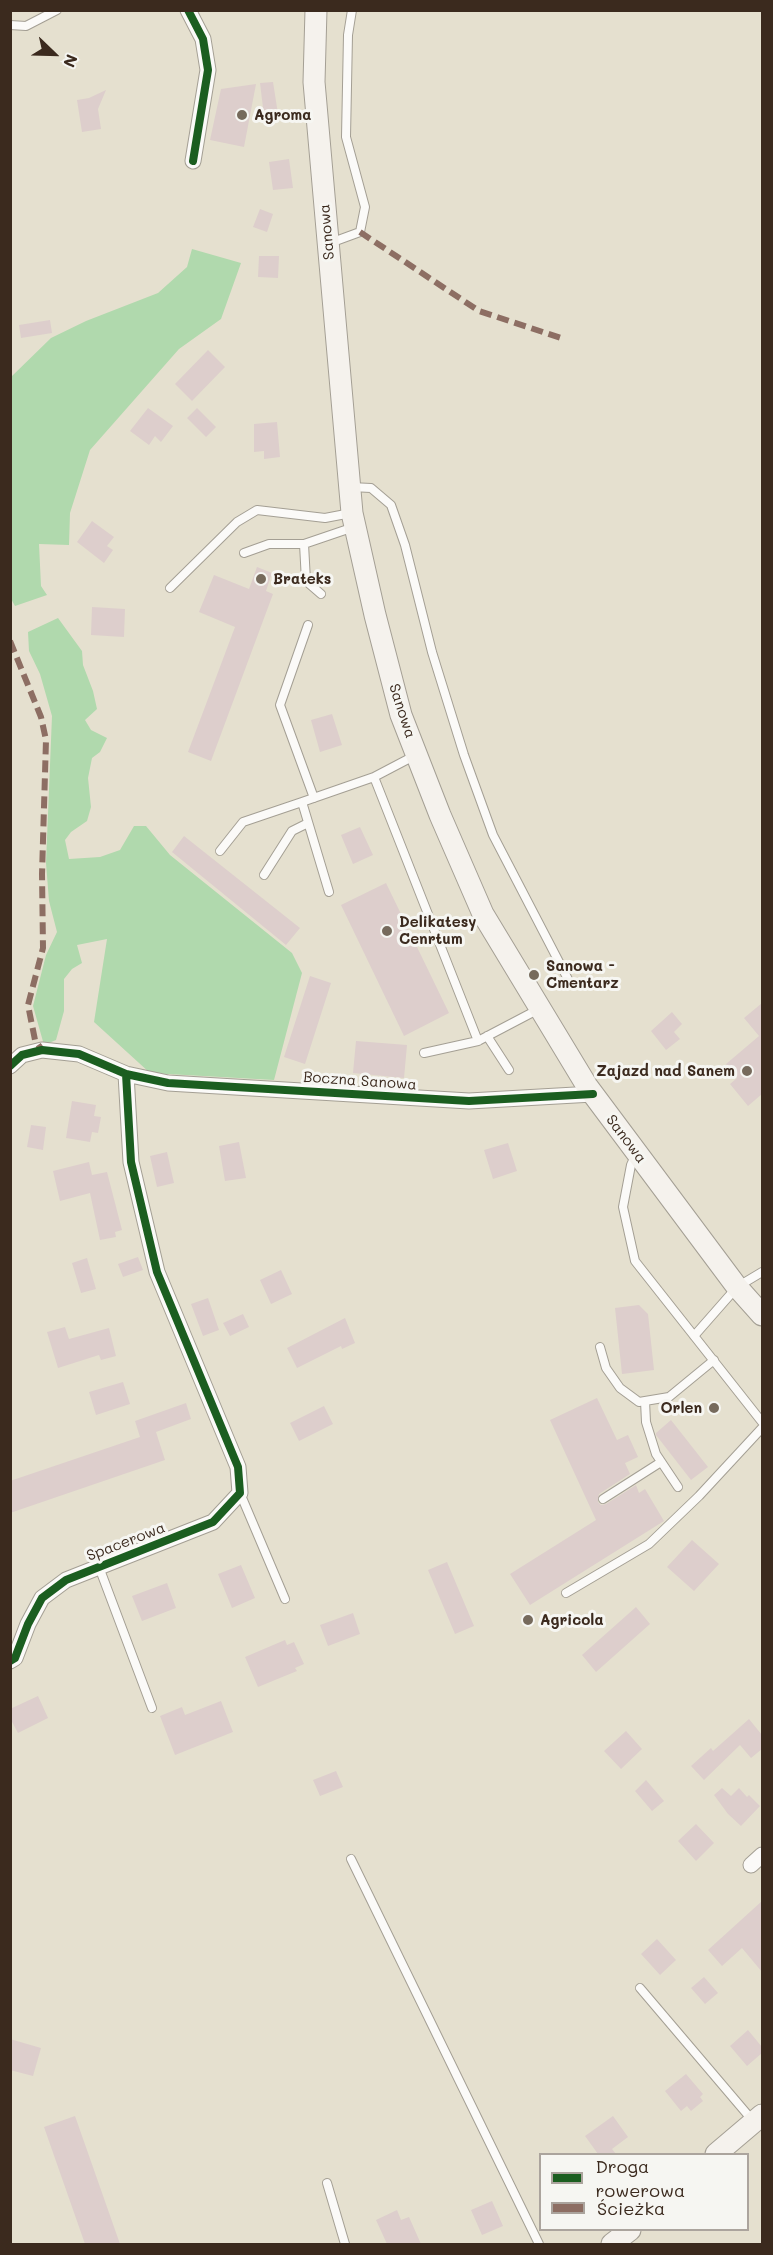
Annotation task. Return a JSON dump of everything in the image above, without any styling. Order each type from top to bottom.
[{"type":"main road","name":"Sanowa","points":[[316,10],[314,82],[350,487],[354,520],[395,693],[440,815],[483,914],[593,1094],[737,1287],[762,1315]]},
{"type":"main road","points":[[717,2153],[758,2118]]},
{"type":"main road","points":[[612,2244],[628,2231]]},
{"type":"street","points":[[188,10],[203,39],[208,70],[193,161]]},
{"type":"street","name":"Boczna Sanowa","points":[[10,1066],[22,1055],[42,1050],[80,1054],[126,1074],[168,1083],[469,1101],[593,1094]]},
{"type":"street","points":[[126,1074],[131,1162],[157,1272],[238,1467],[240,1493]]},
{"type":"street","name":"Spacerowa","points":[[10,1661],[15,1658],[28,1624],[42,1598],[66,1580],[213,1522],[240,1493]]},
{"type":"lane","points":[[10,25],[26,26],[57,10]]},
{"type":"lane","points":[[328,243],[360,232],[365,207],[346,136],[348,35],[352,10]]},
{"type":"lane","points":[[350,487],[371,488],[391,505],[405,545],[432,652],[464,755],[490,825],[571,985]]},
{"type":"lane","points":[[170,588],[237,522],[257,510],[354,520]]},
{"type":"lane","points":[[244,553],[269,544],[304,544],[354,520]]},
{"type":"lane","points":[[304,544],[306,581],[321,594]]},
{"type":"lane","points":[[308,625],[280,705],[314,798]]},
{"type":"lane","points":[[220,850],[243,822],[374,777],[418,754]]},
{"type":"lane","points":[[374,777],[478,1041]]},
{"type":"lane","points":[[302,802],[329,892]]},
{"type":"lane","points":[[264,874],[292,831],[308,823]]},
{"type":"lane","points":[[424,1053],[478,1041],[540,1009]]},
{"type":"lane","points":[[487,1036],[509,1070]]},
{"type":"lane","points":[[637,1153],[631,1165],[623,1207],[635,1261],[762,1422]]},
{"type":"lane","points":[[694,1336],[737,1287],[762,1272]]},
{"type":"lane","points":[[600,1347],[606,1368],[620,1388],[639,1402],[669,1397],[714,1360]]},
{"type":"lane","points":[[645,1401],[645,1422],[656,1454],[678,1487]]},
{"type":"lane","points":[[566,1593],[649,1544],[699,1496],[762,1428]]},
{"type":"lane","points":[[603,1499],[661,1462]]},
{"type":"lane","points":[[240,1493],[285,1599]]},
{"type":"lane","points":[[99,1567],[152,1708]]},
{"type":"lane","points":[[351,1859],[539,2244]]},
{"type":"lane","points":[[640,1988],[758,2118]]},
{"type":"lane","points":[[327,2183],[345,2244]]},
{"type":"green space","points":[[192,249],[241,263],[221,319],[179,349],[90,450],[70,513],[69,545],[39,544],[41,586],[47,595],[15,606],[10,597],[11,377],[51,338],[86,321],[158,293],[187,267]]},
{"type":"green space","points":[[58,618],[82,651],[83,665],[93,691],[97,709],[85,720],[91,730],[107,738],[100,752],[92,758],[88,778],[91,807],[87,821],[71,832],[65,840],[69,859],[100,857],[120,850],[134,826],[146,826],[170,855],[292,953],[302,973],[274,1080],[150,1073],[94,1022],[107,939],[77,945],[82,963],[72,969],[64,979],[64,1011],[56,1040],[44,1045],[33,1006],[46,955],[57,932],[49,901],[46,863],[52,716],[40,674],[29,651],[28,632]]},
{"type":"building","points":[[273,82],[278,114],[264,116],[260,83]]},
{"type":"building","name":"Agroma","points":[[256,84],[244,147],[210,140],[221,89]]},
{"type":"building","points":[[106,90],[98,109],[101,129],[82,132],[77,100],[89,98]]},
{"type":"building","points":[[289,159],[293,188],[273,190],[269,162]]},
{"type":"building","points":[[260,209],[273,214],[267,232],[253,227]]},
{"type":"building","points":[[259,256],[279,256],[278,278],[258,277]]},
{"type":"building","points":[[50,320],[52,333],[21,338],[19,325]]},
{"type":"building","points":[[208,350],[225,367],[192,401],[175,384]]},
{"type":"building","points":[[148,408],[173,426],[161,442],[155,436],[149,445],[130,431]]},
{"type":"building","points":[[197,408],[216,427],[206,437],[187,418]]},
{"type":"building","points":[[277,422],[280,457],[264,459],[264,451],[254,452],[254,424]]},
{"type":"building","points":[[92,521],[114,537],[107,546],[113,550],[104,563],[77,542]]},
{"type":"building","points":[[257,567],[272,573],[266,591],[273,594],[211,761],[188,752],[235,627],[199,612],[214,575],[249,589]]},
{"type":"building","points":[[92,607],[125,609],[124,637],[91,635]]},
{"type":"building","points":[[332,714],[342,745],[320,752],[311,720]]},
{"type":"building","points":[[360,827],[373,855],[353,864],[341,835]]},
{"type":"building","points":[[184,836],[300,928],[286,945],[172,852]]},
{"type":"building","points":[[386,883],[449,1013],[404,1036],[341,905]]},
{"type":"building","points":[[310,976],[331,983],[305,1064],[284,1057]]},
{"type":"building","name":"Zajazd nad Sanem","points":[[762,1003],[762,1094],[748,1106],[730,1084],[737,1078],[726,1064],[759,1036],[744,1018]]},
{"type":"building","points":[[672,1012],[682,1024],[674,1032],[680,1039],[666,1050],[651,1031]]},
{"type":"building","points":[[356,1041],[407,1045],[404,1078],[353,1073]]},
{"type":"building","points":[[72,1101],[96,1105],[94,1116],[101,1117],[98,1133],[92,1132],[90,1142],[66,1138]]},
{"type":"building","points":[[31,1125],[46,1127],[43,1150],[27,1147]]},
{"type":"building","points":[[239,1142],[246,1178],[225,1181],[219,1146]]},
{"type":"building","points":[[508,1143],[517,1171],[493,1179],[484,1150]]},
{"type":"building","points":[[167,1152],[174,1183],[157,1187],[150,1156]]},
{"type":"building","points":[[89,1162],[92,1175],[107,1172],[122,1230],[115,1232],[116,1237],[100,1240],[90,1193],[60,1201],[53,1171]]},
{"type":"building","points":[[138,1257],[143,1270],[123,1277],[118,1264]]},
{"type":"building","points":[[87,1258],[96,1289],[81,1293],[72,1263]]},
{"type":"building","points":[[281,1270],[292,1294],[271,1304],[260,1280]]},
{"type":"building","points":[[208,1298],[219,1330],[203,1336],[191,1304]]},
{"type":"building","points":[[639,1305],[648,1314],[654,1370],[622,1374],[615,1308]]},
{"type":"building","points":[[243,1314],[249,1327],[230,1336],[223,1323]]},
{"type":"building","points":[[345,1318],[355,1343],[342,1349],[341,1346],[297,1368],[287,1348]]},
{"type":"building","points":[[65,1327],[69,1339],[109,1328],[116,1356],[101,1360],[99,1355],[58,1368],[47,1332]]},
{"type":"building","points":[[123,1382],[130,1404],[96,1415],[89,1392]]},
{"type":"building","points":[[597,1398],[617,1440],[628,1435],[638,1457],[625,1463],[630,1474],[599,1494],[598,1502],[601,1505],[606,1504],[636,1485],[639,1493],[645,1489],[664,1521],[530,1605],[510,1574],[596,1520],[550,1420]]},
{"type":"building","points":[[186,1403],[191,1419],[156,1432],[165,1460],[10,1513],[10,1481],[140,1437],[135,1421]]},
{"type":"building","points":[[324,1406],[333,1424],[299,1441],[290,1423]]},
{"type":"building","points":[[671,1420],[708,1467],[691,1480],[656,1435]]},
{"type":"building","points":[[692,1540],[719,1564],[694,1591],[667,1567]]},
{"type":"building","points":[[447,1562],[474,1626],[455,1634],[428,1570]]},
{"type":"building","points":[[241,1565],[255,1598],[232,1608],[218,1574]]},
{"type":"building","points":[[167,1583],[176,1608],[142,1621],[132,1596]]},
{"type":"building","points":[[636,1607],[650,1624],[596,1672],[582,1655]]},
{"type":"building","points":[[353,1613],[360,1634],[328,1646],[320,1625]]},
{"type":"building","points":[[285,1640],[287,1645],[294,1642],[304,1664],[295,1668],[297,1671],[258,1687],[245,1657]]},
{"type":"building","points":[[38,1696],[48,1718],[18,1733],[10,1718],[10,1709]]},
{"type":"building","points":[[221,1701],[233,1732],[175,1755],[160,1716],[182,1707],[185,1715]]},
{"type":"building","points":[[749,1719],[762,1735],[762,1749],[751,1758],[740,1745],[704,1780],[691,1766],[711,1748],[713,1751]]},
{"type":"building","points":[[626,1731],[642,1749],[621,1769],[604,1751]]},
{"type":"building","points":[[336,1771],[343,1787],[320,1796],[313,1780]]},
{"type":"building","points":[[646,1780],[664,1801],[652,1811],[635,1791]]},
{"type":"building","points":[[722,1788],[731,1796],[739,1788],[760,1806],[741,1826],[728,1814],[714,1795]]},
{"type":"building","points":[[696,1824],[714,1843],[696,1861],[678,1841]]},
{"type":"building","points":[[762,1901],[762,1972],[742,1948],[722,1966],[708,1950]]},
{"type":"building","points":[[657,1939],[676,1960],[660,1975],[641,1954]]},
{"type":"building","points":[[704,1977],[718,1993],[705,2004],[691,1988]]},
{"type":"building","points":[[748,2030],[762,2047],[762,2053],[747,2066],[730,2046]]},
{"type":"building","points":[[10,2039],[41,2048],[33,2076],[10,2070]]},
{"type":"building","points":[[686,2074],[703,2094],[700,2097],[703,2101],[691,2111],[687,2106],[681,2111],[665,2091]]},
{"type":"building","points":[[75,2116],[120,2244],[85,2244],[44,2127]]},
{"type":"building","points":[[613,2116],[628,2137],[612,2149],[615,2153],[597,2153],[585,2136]]},
{"type":"building","points":[[492,2201],[503,2226],[482,2235],[471,2210]]},
{"type":"building","points":[[397,2210],[401,2220],[409,2217],[421,2244],[387,2244],[376,2220]]},
{"type":"marked path","points":[[360,232],[479,311],[564,339]]},
{"type":"marked path","points":[[10,641],[41,717],[46,740],[42,874],[43,948],[28,1005],[35,1040],[42,1050]]},
{"type":"cycle path","points":[[188,10],[203,39],[208,70],[193,161]]},
{"type":"cycle path","points":[[10,1066],[22,1055],[42,1050],[79,1054],[126,1074],[168,1083],[469,1101],[593,1094]]},
{"type":"cycle path","points":[[10,1661],[15,1658],[28,1624],[42,1598],[66,1580],[213,1522],[240,1493],[238,1467],[157,1272],[131,1162],[126,1074]]},
{"type":"place","name":"Agroma","points":[[242,115]]},
{"type":"place","name":"Brateks","points":[[261,579]]},
{"type":"place","name":"Delikatesy Cenrtum","points":[[387,931]]},
{"type":"place","name":"Sanowa - Cmentarz","points":[[534,975]]},
{"type":"place","name":"Zajazd nad Sanem","points":[[747,1071]]},
{"type":"place","name":"Orlen","points":[[714,1408]]},
{"type":"place","name":"Agricola","points":[[528,1620]]}]
